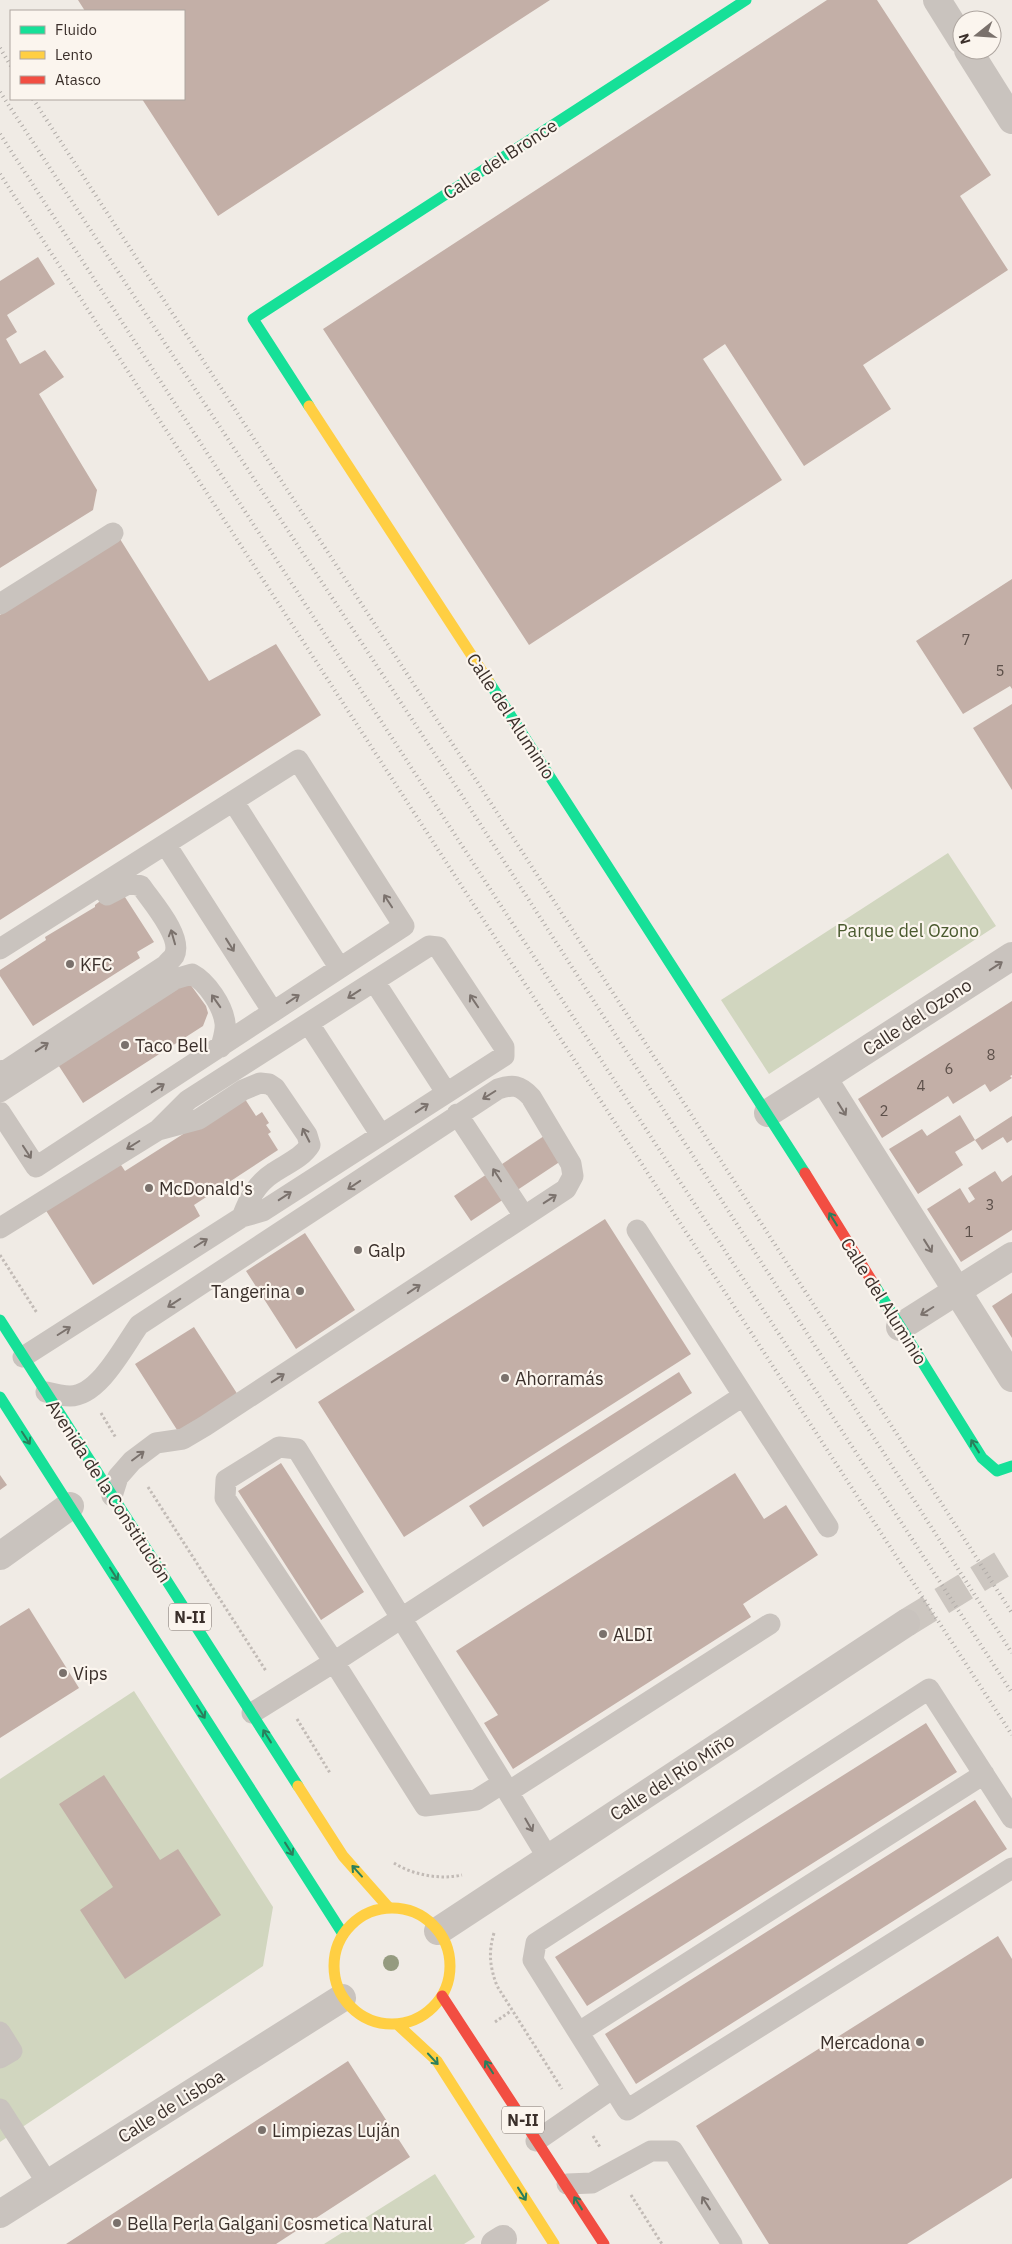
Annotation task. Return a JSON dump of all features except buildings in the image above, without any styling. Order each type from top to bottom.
[{"type":"main road","name":"Calle del Bronce","points":[[253,319],[746,0]]},
{"type":"main road","name":"Calle del Aluminio","points":[[253,319],[768,1113],[982,1458],[997,1470],[1012,1466]]},
{"type":"main road","name":"Avenida de la Constitución","points":[[0,1320],[342,1856],[389,1908]]},
{"type":"main road","name":"N-II","points":[[0,1397],[343,1934]]},
{"type":"main road","points":[[389,1908],[406,1910],[422,1917],[438,1931],[448,1952],[449,1976],[442,1996],[433,2008],[417,2020],[398,2025],[379,2024],[358,2015],[342,1998],[334,1977],[334,1954],[343,1934],[355,1921],[370,1912],[389,1908]]},
{"type":"main road","name":"N-II","points":[[442,1996],[536,2141],[567,2184],[604,2244]]},
{"type":"main road","name":"N-II","points":[[398,2025],[436,2062],[554,2244]]},
{"type":"street","points":[[937,0],[952,24]]},
{"type":"street","points":[[974,60],[1012,120]]},
{"type":"street","name":"Calle del Ozono","points":[[823,1078],[1012,956]]},
{"type":"street","points":[[768,1113],[823,1078],[1012,1378]]},
{"type":"street","points":[[900,1327],[1012,1256]]},
{"type":"street","points":[[0,1556],[70,1506]]},
{"type":"street","name":"Calle del Río Miño","points":[[438,1931],[906,1623]]},
{"type":"street","name":"Calle de Lisboa","points":[[0,2214],[342,1998]]},
{"type":"lane","points":[[0,604],[113,533]]},
{"type":"lane","points":[[0,949],[298,760],[404,926],[222,1047],[36,1167],[0,1112]]},
{"type":"lane","points":[[233,801],[339,968]]},
{"type":"lane","points":[[166,845],[273,1012]]},
{"type":"lane","points":[[0,949],[40,938],[111,892],[130,883],[141,886],[169,926],[176,940],[175,955],[166,965],[8,1069],[0,1071]]},
{"type":"lane","points":[[0,1228],[158,1130],[188,1100],[429,946],[438,947],[504,1047],[504,1056],[263,1211],[242,1217],[23,1357]]},
{"type":"lane","points":[[0,1092],[175,979],[192,974],[201,979],[222,1010],[226,1025],[222,1047]]},
{"type":"lane","points":[[374,981],[446,1092]]},
{"type":"lane","points":[[308,1024],[381,1135]]},
{"type":"lane","points":[[158,1130],[199,1119],[242,1090],[260,1083],[269,1084],[275,1088],[307,1135],[310,1145],[305,1153],[271,1174],[251,1194],[242,1217]]},
{"type":"lane","points":[[46,1392],[71,1396],[87,1391],[112,1366],[140,1325],[333,1199],[457,1114],[498,1089],[511,1085],[523,1088],[531,1097],[571,1164],[573,1176],[566,1189],[204,1426],[183,1439],[156,1443],[132,1461],[118,1477],[112,1496]]},
{"type":"lane","points":[[457,1114],[524,1216]]},
{"type":"lane","points":[[636,1230],[828,1527]]},
{"type":"lane","points":[[252,1713],[334,1662],[743,1396]]},
{"type":"lane","points":[[548,1858],[506,1787],[297,1449],[279,1447],[226,1480],[225,1498],[334,1662],[425,1806],[476,1800],[506,1787],[770,1624]]},
{"type":"lane","points":[[1012,1818],[929,1689],[536,1943],[534,1960],[627,2110],[1012,1868]]},
{"type":"lane","points":[[579,2032],[984,1774]]},
{"type":"lane","points":[[0,2032],[12,2050],[0,2058]]},
{"type":"lane","points":[[536,2141],[614,2088]]},
{"type":"lane","points":[[0,2110],[48,2184]]},
{"type":"lane","points":[[567,2184],[592,2183],[651,2151],[673,2151],[732,2244]]},
{"type":"path","points":[[0,1255],[53,1338]]},
{"type":"path","points":[[87,1391],[334,1778]]},
{"type":"green space","name":"Parque del Ozono","points":[[948,853],[996,926],[769,1074],[721,1000]]},
{"type":"green space","points":[[134,1691],[273,1907],[263,1966],[0,2142],[0,1779]]},
{"type":"green space","points":[[435,2174],[475,2237],[464,2244],[324,2244]]},
{"type":"tunnel","points":[[906,1623],[1012,1558]]},
{"type":"railway","points":[[0,48],[10,64]]},
{"type":"railway","points":[[0,92],[459,791],[1012,1653]]},
{"type":"railway","points":[[34,100],[476,780],[1012,1613]]},
{"type":"railway","points":[[0,134],[1012,1693]]},
{"type":"railway","points":[[0,174],[1012,1735]]},
{"type":"traffic: fast","points":[[309,406],[253,319],[746,0]]},
{"type":"traffic: fast","points":[[489,682],[805,1173]]},
{"type":"traffic: fast","points":[[875,1286],[982,1458],[997,1471],[1012,1466]]},
{"type":"traffic: fast","points":[[0,1320],[298,1786]]},
{"type":"traffic: fast","points":[[0,1397],[343,1934]]},
{"type":"traffic: slow","points":[[309,406],[489,682]]},
{"type":"traffic: slow","points":[[298,1786],[343,1856],[389,1908]]},
{"type":"traffic: slow","points":[[392,1908],[414,1912],[433,1925],[446,1944],[450,1966],[446,1988],[433,2007],[414,2020],[392,2024],[370,2020],[351,2007],[338,1988],[334,1966],[338,1944],[351,1925],[370,1912],[392,1908]]},
{"type":"traffic: slow","points":[[398,2025],[437,2061],[554,2244]]},
{"type":"traffic: jam","points":[[805,1173],[875,1286]]},
{"type":"traffic: jam","points":[[442,1996],[604,2244]]},
{"type":"place","name":"KFC","points":[[70,964]]},
{"type":"place","name":"Taco Bell","points":[[125,1045]]},
{"type":"place","name":"McDonald's","points":[[149,1188]]},
{"type":"place","name":"Galp","points":[[358,1250]]},
{"type":"place","name":"Tangerina","points":[[300,1291]]},
{"type":"place","name":"Ahorramás","points":[[505,1378]]},
{"type":"place","name":"ALDI","points":[[603,1634]]},
{"type":"place","name":"Vips","points":[[63,1673]]},
{"type":"place","name":"Mercadona","points":[[920,2042]]},
{"type":"place","name":"Limpiezas Luján","points":[[262,2130]]},
{"type":"place","name":"Bella Perla Galgani Cosmetica Natural","points":[[117,2223]]}]
